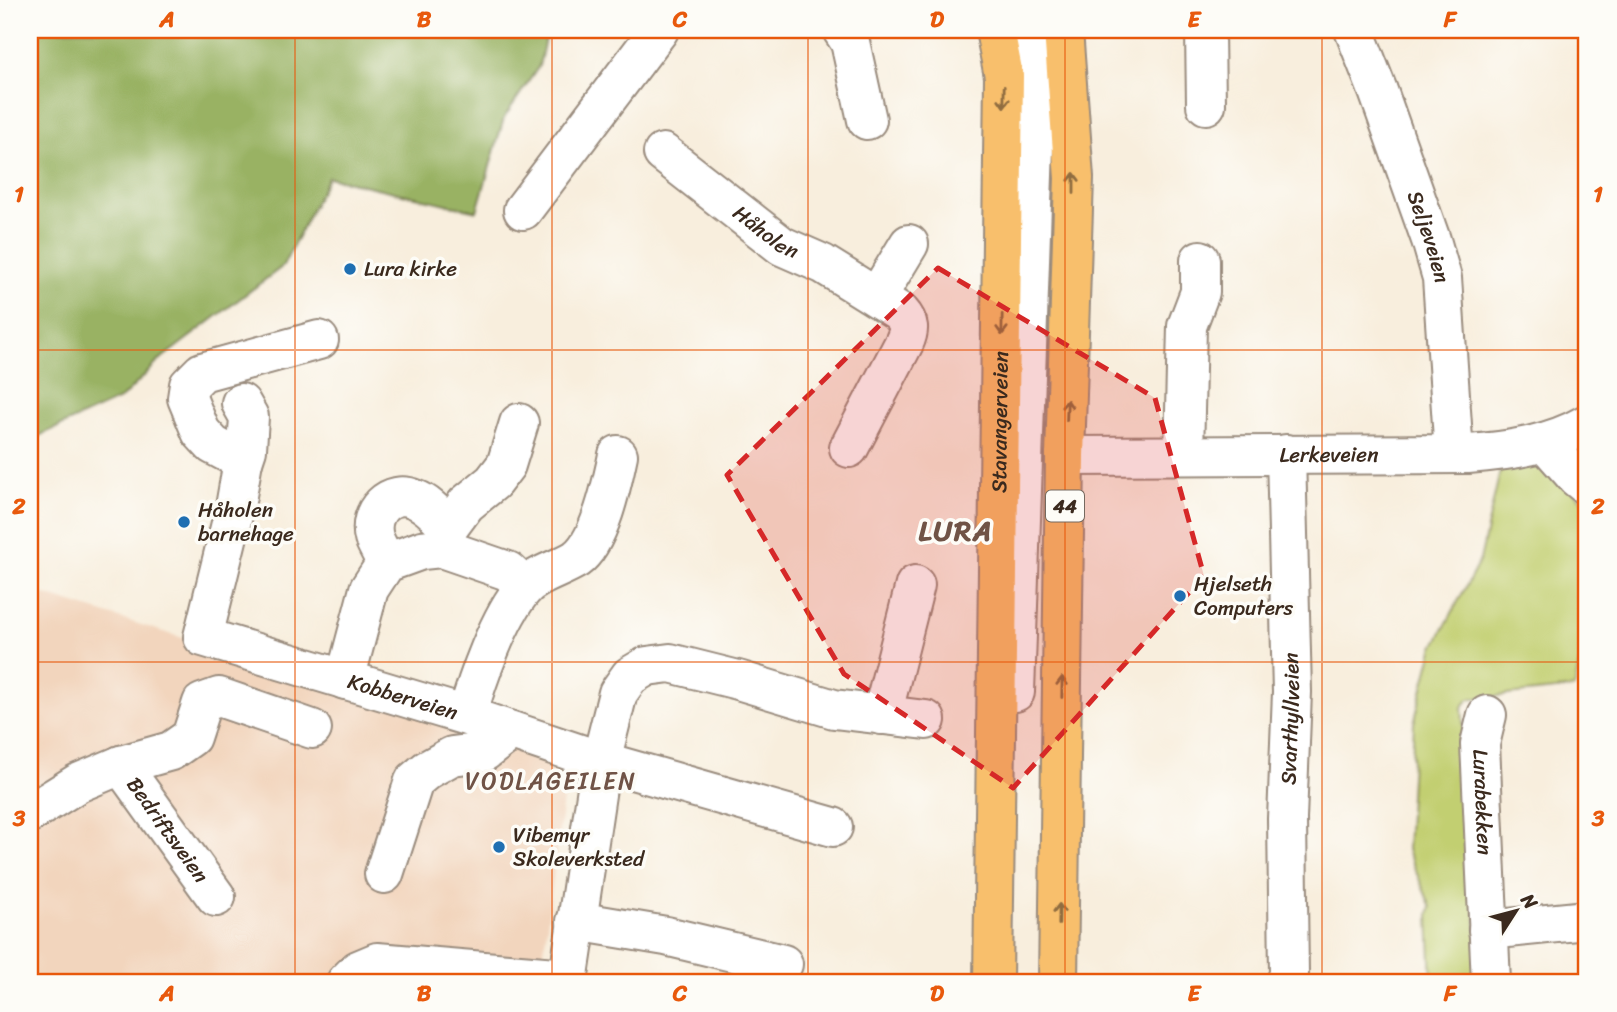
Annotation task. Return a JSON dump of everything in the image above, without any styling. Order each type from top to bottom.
[{"type":"main road","name":"Stavangerveien","points":[[993,982],[1004,89],[995,30]]},
{"type":"main road","name":"44","points":[[1058,982],[1065,456],[1074,178],[1062,30]]},
{"type":"street","points":[[523,210],[659,30]]},
{"type":"street","points":[[842,30],[850,42],[867,120]]},
{"type":"street","points":[[1005,982],[1037,89],[1027,30]]},
{"type":"street","points":[[1205,30],[1206,105]]},
{"type":"street","name":"Seljeveien","points":[[1354,30],[1431,240],[1441,278],[1454,454]]},
{"type":"street","name":"Håholen","points":[[663,153],[782,246],[823,264],[900,312],[907,320],[908,333],[849,448]]},
{"type":"street","points":[[877,297],[909,244]]},
{"type":"street","points":[[1184,454],[1187,326],[1200,292],[1200,260]]},
{"type":"street","points":[[241,403],[246,409],[250,426],[243,461],[213,445],[201,432],[187,398],[189,385],[202,372],[319,340]]},
{"type":"street","points":[[345,680],[369,589],[386,562],[422,550],[445,537],[466,504],[506,465],[519,423]]},
{"type":"street","name":"Lerkeveien","points":[[1065,456],[1497,452],[1545,442],[1587,424]]},
{"type":"street","points":[[1545,442],[1587,486]]},
{"type":"street","name":"Svarthyllveien","points":[[1286,454],[1292,692],[1287,819],[1289,974],[1286,982]]},
{"type":"street","points":[[467,716],[475,687],[502,624],[525,587],[586,550],[611,488],[618,455]]},
{"type":"street","name":"Kobberveien","points":[[243,461],[235,507],[203,637],[467,716],[601,761],[833,827]]},
{"type":"street","points":[[386,562],[374,537],[373,522],[377,510],[395,496],[405,495],[427,505],[445,537],[508,571],[525,587]]},
{"type":"street","points":[[883,715],[915,585]]},
{"type":"street","points":[[346,982],[358,970],[377,962],[568,980],[601,761],[618,693],[630,676],[648,666],[670,663],[834,709],[926,720]]},
{"type":"street","name":"Bedriftsveien","points":[[30,813],[78,783],[121,765],[171,751],[191,737],[202,703],[219,697],[312,729]]},
{"type":"street","name":"Lurabekken","points":[[1487,715],[1480,744],[1491,982]]},
{"type":"street","points":[[384,874],[414,781],[452,756],[484,752],[511,731]]},
{"type":"street","name":"Bedriftsveien","points":[[121,765],[216,897]]},
{"type":"street","points":[[576,920],[666,936],[783,964]]},
{"type":"street","points":[[1488,930],[1587,920]]},
{"type":"highlighted area","points":[[938,268],[1155,398],[1204,576],[1013,788],[844,674],[727,475]]},
{"type":"shaded area","points":[[30,590],[568,759],[540,982],[30,982]]},
{"type":"green space","points":[[30,30],[547,30],[539,66],[504,118],[477,211],[328,177],[283,266],[162,358],[122,398],[30,440]]},
{"type":"green space","points":[[1544,464],[1587,505],[1587,629],[1574,688],[1469,699],[1462,707],[1480,982],[1432,982],[1431,907],[1407,850],[1414,723],[1433,649],[1480,560],[1501,467]]},
{"type":"place","name":"Lura kirke","points":[[350,269]]},
{"type":"place","name":"Håholen barnehage","points":[[184,522]]},
{"type":"place","name":"Hjelseth Computers","points":[[1180,596]]},
{"type":"place","name":"Vibemyr Skoleverksted","points":[[499,847]]},
{"type":"district","name":"LURA","points":[[956,530]]},
{"type":"district","name":"VODLAGEILEN","points":[[551,781]]}]
